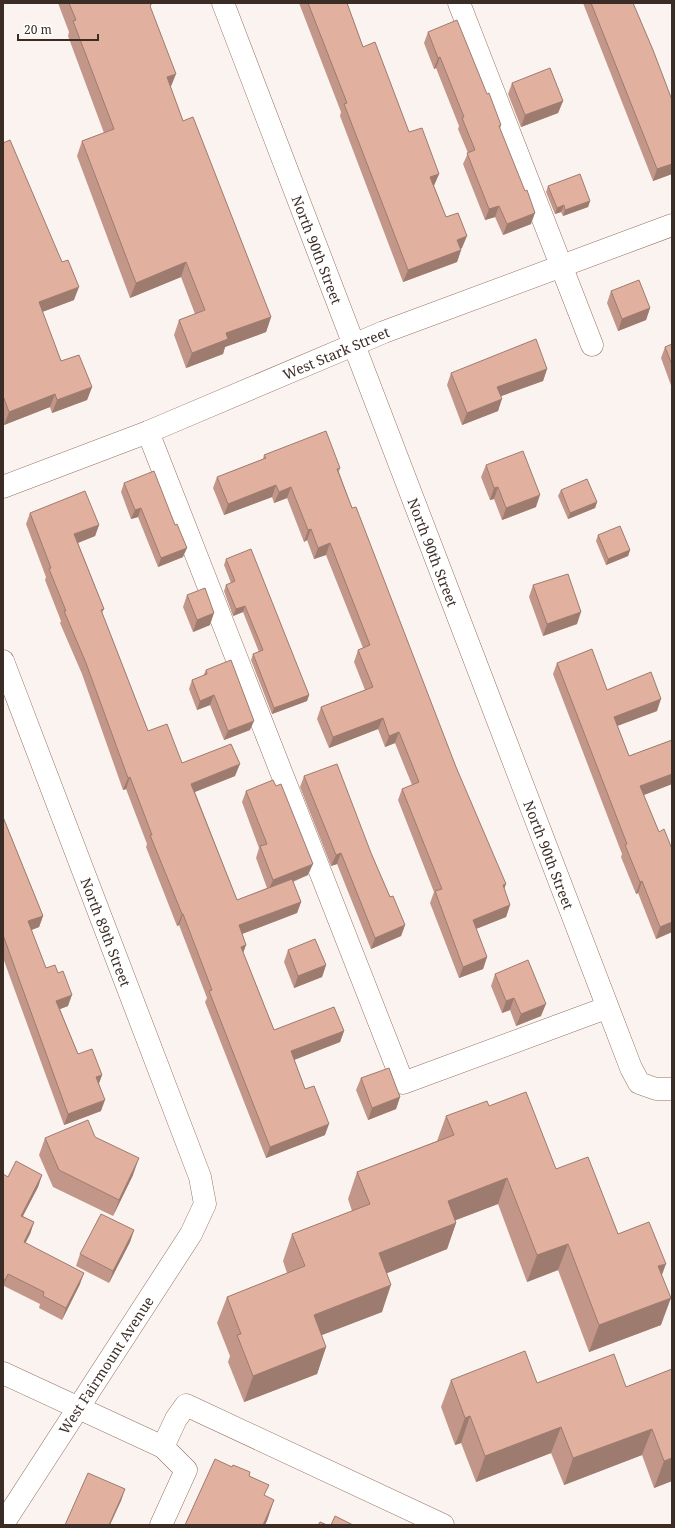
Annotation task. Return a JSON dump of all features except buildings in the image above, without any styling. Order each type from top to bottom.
[{"type":"street","name":"North 90th Street","points":[[223,3],[606,1008],[631,1068],[639,1083],[664,1089]]},
{"type":"street","points":[[459,3],[592,345]]},
{"type":"street","name":"West Stark Street","points":[[3,487],[148,432],[354,345],[561,265],[672,225]]},
{"type":"street","points":[[148,432],[403,1083],[606,1008]]},
{"type":"street","name":"North 89th Street","points":[[3,661],[200,1178],[205,1204]]},
{"type":"street","name":"West Fairmount Avenue","points":[[3,1524],[191,1234],[205,1204]]},
{"type":"street","points":[[3,1373],[163,1447],[186,1470],[161,1525]]},
{"type":"street","points":[[163,1447],[176,1419],[186,1405],[443,1525]]}]
